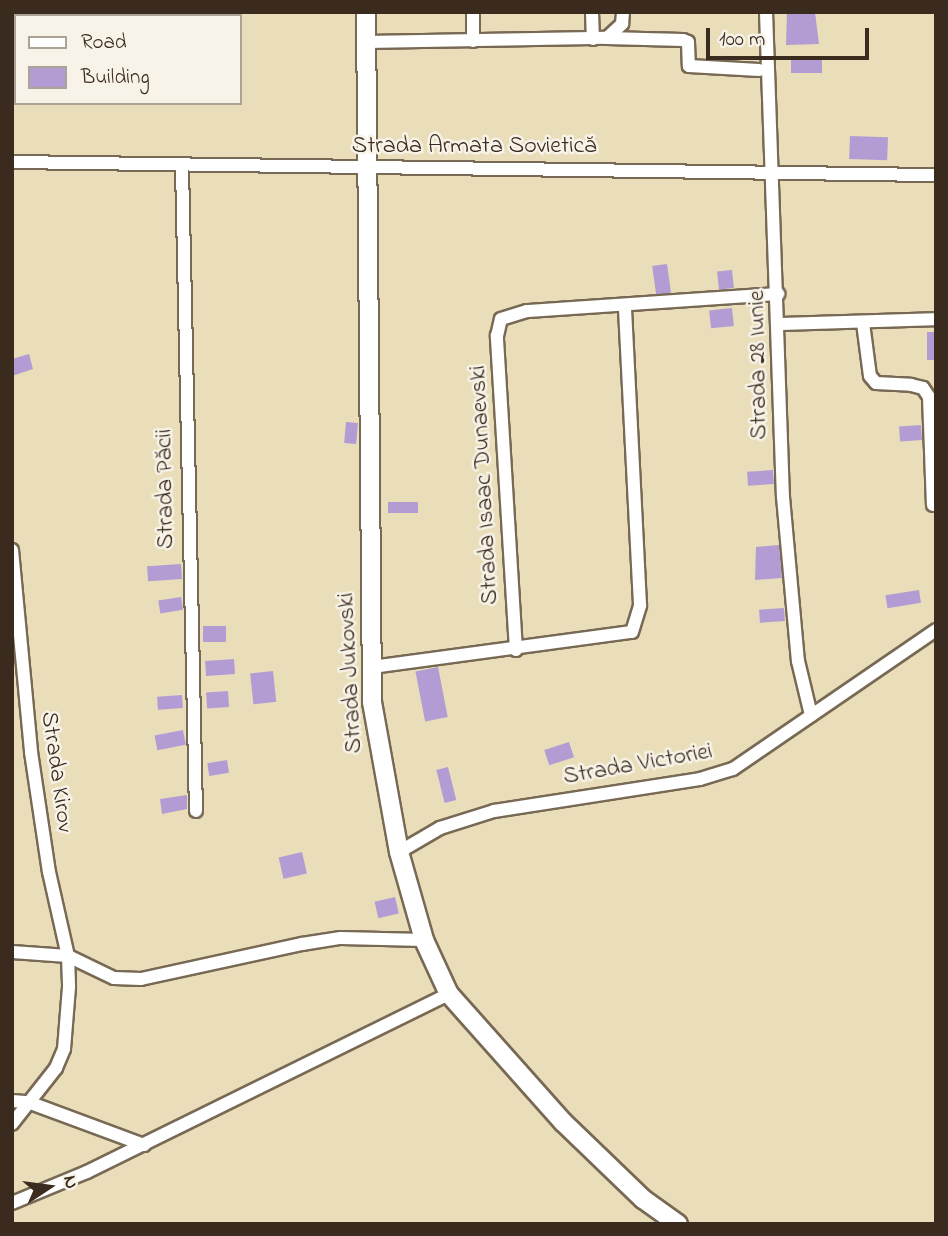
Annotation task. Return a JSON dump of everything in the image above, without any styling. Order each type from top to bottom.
[{"type":"main road","name":"Strada Jukovski","points":[[366,12],[372,667],[376,738],[399,852],[424,940],[449,994],[564,1122],[643,1199],[678,1224]]},
{"type":"street","points":[[473,12],[473,41]]},
{"type":"street","points":[[592,12],[593,39]]},
{"type":"street","name":"Strada 28 Iunie","points":[[766,12],[778,294],[783,497],[798,661],[811,715]]},
{"type":"street","points":[[607,38],[622,18]]},
{"type":"street","points":[[366,42],[607,38],[683,40],[688,42],[689,66],[759,70]]},
{"type":"street","name":"Strada Armata Sovietică","points":[[12,162],[936,176]]},
{"type":"street","name":"Strada Păcii","points":[[182,166],[195,811]]},
{"type":"street","points":[[372,667],[614,638],[632,632],[637,624],[640,605],[625,306],[778,294]]},
{"type":"street","name":"Strada Isaac Dunaevski","points":[[516,650],[497,336],[501,319],[513,313],[625,306]]},
{"type":"street","points":[[779,324],[935,319]]},
{"type":"street","points":[[863,323],[870,376],[876,383],[923,388],[929,397],[933,505]]},
{"type":"street","name":"Strada Kirov","points":[[12,550],[38,808],[68,956],[64,1049],[56,1068],[12,1124]]},
{"type":"street","name":"Strada Victoriei","points":[[399,852],[440,828],[494,811],[717,775],[751,759],[936,631]]},
{"type":"street","points":[[12,952],[68,956],[114,978],[141,979],[302,944],[341,939],[424,940]]},
{"type":"street","points":[[12,1203],[144,1145],[449,994]]},
{"type":"street","points":[[12,1101],[28,1102],[144,1145]]},
{"type":"building","points":[[787,12],[815,12],[819,44],[786,45]]},
{"type":"building","points":[[791,60],[822,60],[822,73],[791,73]]},
{"type":"building","points":[[850,136],[888,137],[887,160],[849,159]]},
{"type":"building","points":[[667,264],[671,293],[656,295],[652,266]]},
{"type":"building","points":[[732,270],[734,288],[719,289],[717,272]]},
{"type":"building","points":[[732,308],[734,326],[711,328],[709,310]]},
{"type":"building","points":[[927,332],[936,332],[936,360],[927,360]]},
{"type":"building","points":[[29,354],[33,369],[12,376],[12,359]]},
{"type":"building","points":[[346,422],[358,423],[356,444],[344,443]]},
{"type":"building","points":[[921,425],[922,440],[900,441],[899,427]]},
{"type":"building","points":[[773,470],[774,484],[748,486],[747,472]]},
{"type":"building","points":[[388,502],[418,502],[418,513],[388,513]]},
{"type":"building","points":[[779,545],[782,578],[755,580],[756,547]]},
{"type":"building","points":[[181,564],[182,579],[148,581],[147,566]]},
{"type":"building","points":[[919,590],[921,603],[887,608],[885,595]]},
{"type":"building","points":[[181,597],[183,610],[160,613],[158,601]]},
{"type":"building","points":[[784,608],[785,621],[760,623],[759,610]]},
{"type":"building","points":[[203,626],[226,626],[226,642],[203,642]]},
{"type":"building","points":[[234,659],[235,674],[206,676],[205,661]]},
{"type":"building","points":[[438,667],[448,717],[425,721],[415,671]]},
{"type":"building","points":[[273,671],[276,702],[253,704],[250,673]]},
{"type":"building","points":[[228,691],[229,707],[207,708],[206,693]]},
{"type":"building","points":[[182,695],[183,708],[158,710],[157,697]]},
{"type":"building","points":[[183,730],[186,745],[157,750],[155,736]]},
{"type":"building","points":[[569,742],[574,757],[549,765],[544,750]]},
{"type":"building","points":[[227,760],[229,773],[209,776],[207,763]]},
{"type":"building","points":[[448,767],[456,800],[445,803],[436,770]]},
{"type":"building","points":[[187,795],[187,809],[162,814],[160,799]]},
{"type":"building","points":[[302,852],[307,873],[284,879],[279,857]]},
{"type":"building","points":[[395,897],[399,914],[378,918],[375,902]]}]
